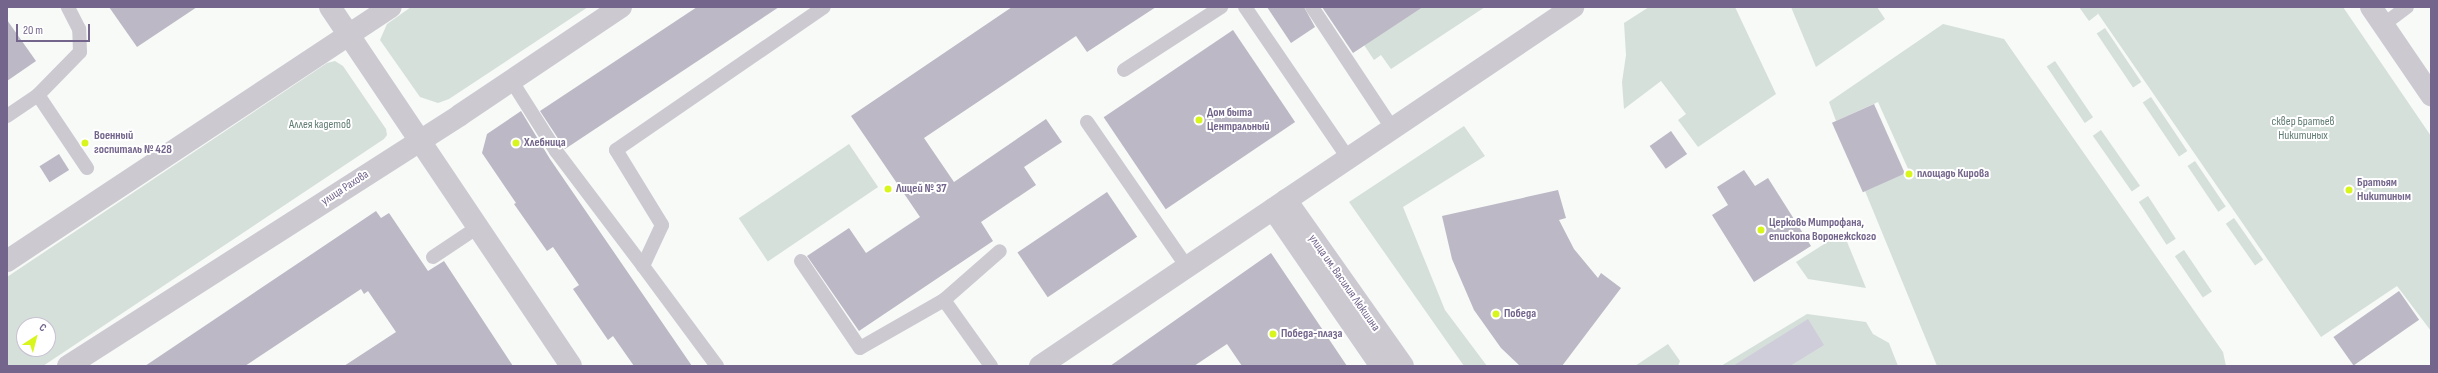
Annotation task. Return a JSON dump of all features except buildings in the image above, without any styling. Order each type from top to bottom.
[{"type":"street","points":[[330,7],[571,366]]},
{"type":"street","points":[[7,261],[391,7]]},
{"type":"street","name":"улица Рахова","points":[[82,362],[621,7]]},
{"type":"street","points":[[1049,363],[1279,204],[1573,7]]},
{"type":"street","points":[[2371,7],[2431,95]]},
{"type":"street","name":"улица им. Василия Люкшина","points":[[1279,204],[1380,366]]},
{"type":"street","name":"улица им. Василия Люкшина","points":[[1279,204],[1403,366]]},
{"type":"lane","points":[[7,116],[38,95],[80,52],[80,30],[68,7]]},
{"type":"lane","points":[[643,266],[662,224],[616,150],[824,7]]},
{"type":"lane","points":[[1124,70],[1221,7]]},
{"type":"lane","points":[[1245,7],[1348,158]]},
{"type":"lane","points":[[1312,7],[1392,128]]},
{"type":"lane","points":[[2383,25],[2407,7]]},
{"type":"lane","points":[[511,80],[556,151],[717,366]]},
{"type":"lane","points":[[38,95],[87,168]]},
{"type":"lane","points":[[1087,122],[1187,267]]},
{"type":"lane","points":[[433,257],[478,226]]},
{"type":"lane","points":[[801,261],[860,348],[944,300],[1000,252]]},
{"type":"lane","points":[[944,300],[991,366]]},
{"type":"green space","points":[[411,7],[588,7],[449,99],[438,103],[420,97],[380,40],[387,24]]},
{"type":"green space","points":[[1423,7],[1485,7],[1391,69],[1381,55],[1374,60],[1364,45]]},
{"type":"green space","points":[[1649,7],[1735,7],[1776,94],[1698,147],[1678,120],[1686,114],[1661,81],[1624,109],[1622,82],[1626,55],[1624,23]]},
{"type":"green space","points":[[1791,7],[1877,7],[1885,19],[1816,67]]},
{"type":"green space","name":"сквер Братьев Никитиных","points":[[2079,7],[2343,7],[2431,136],[2431,331],[2397,286],[2321,337],[2097,12],[2098,14],[2089,21]]},
{"type":"green space","points":[[1943,24],[2004,39],[2223,352],[2226,366],[1937,366],[1865,191],[1909,171],[1878,102],[1836,121],[1829,102]]},
{"type":"green space","points":[[2105,28],[2141,82],[2133,87],[2097,34]]},
{"type":"green space","name":"Аллея кадетов","points":[[335,61],[343,66],[386,129],[387,135],[384,139],[43,366],[7,366],[7,277],[327,63]]},
{"type":"green space","points":[[2055,61],[2093,117],[2085,123],[2047,67]]},
{"type":"green space","points":[[2151,97],[2187,151],[2179,156],[2143,103]]},
{"type":"green space","points":[[1464,126],[1485,156],[1403,207],[1445,310],[1487,366],[1464,366],[1349,202]]},
{"type":"green space","points":[[2101,130],[2140,186],[2132,191],[2093,136]]},
{"type":"green space","points":[[849,144],[878,187],[768,261],[739,218]]},
{"type":"green space","points":[[2195,161],[2226,207],[2218,212],[2188,166]]},
{"type":"green space","points":[[2148,196],[2176,239],[2167,245],[2139,202]]},
{"type":"green space","points":[[2234,218],[2263,260],[2255,266],[2226,224]]},
{"type":"green space","points":[[1843,232],[1866,288],[1808,279],[1796,262]]},
{"type":"green space","points":[[2184,250],[2212,291],[2203,298],[2175,256]]},
{"type":"green space","points":[[1807,314],[1866,322],[1873,334],[1889,343],[1898,366],[1721,366]]},
{"type":"green space","points":[[1668,344],[1680,361],[1678,366],[1635,366]]},
{"type":"shaded area","points":[[1808,319],[1824,345],[1790,366],[1733,366]]},
{"type":"place","name":"Дом быта Центральный","points":[[1199,120]]},
{"type":"place","name":"Военный госпиталь № 428","points":[[85,143]]},
{"type":"place","name":"Хлебница","points":[[516,143]]},
{"type":"place","name":"площадь Кирова","points":[[1909,174]]},
{"type":"place","name":"Лицей № 37","points":[[888,189]]},
{"type":"place","name":"Братьям Никитиным","points":[[2349,190]]},
{"type":"place","name":"Церковь Митрофана, епископа Воронежского","points":[[1761,230]]},
{"type":"place","name":"Победа","points":[[1496,314]]},
{"type":"place","name":"Победа-плаза","points":[[1273,334]]}]
